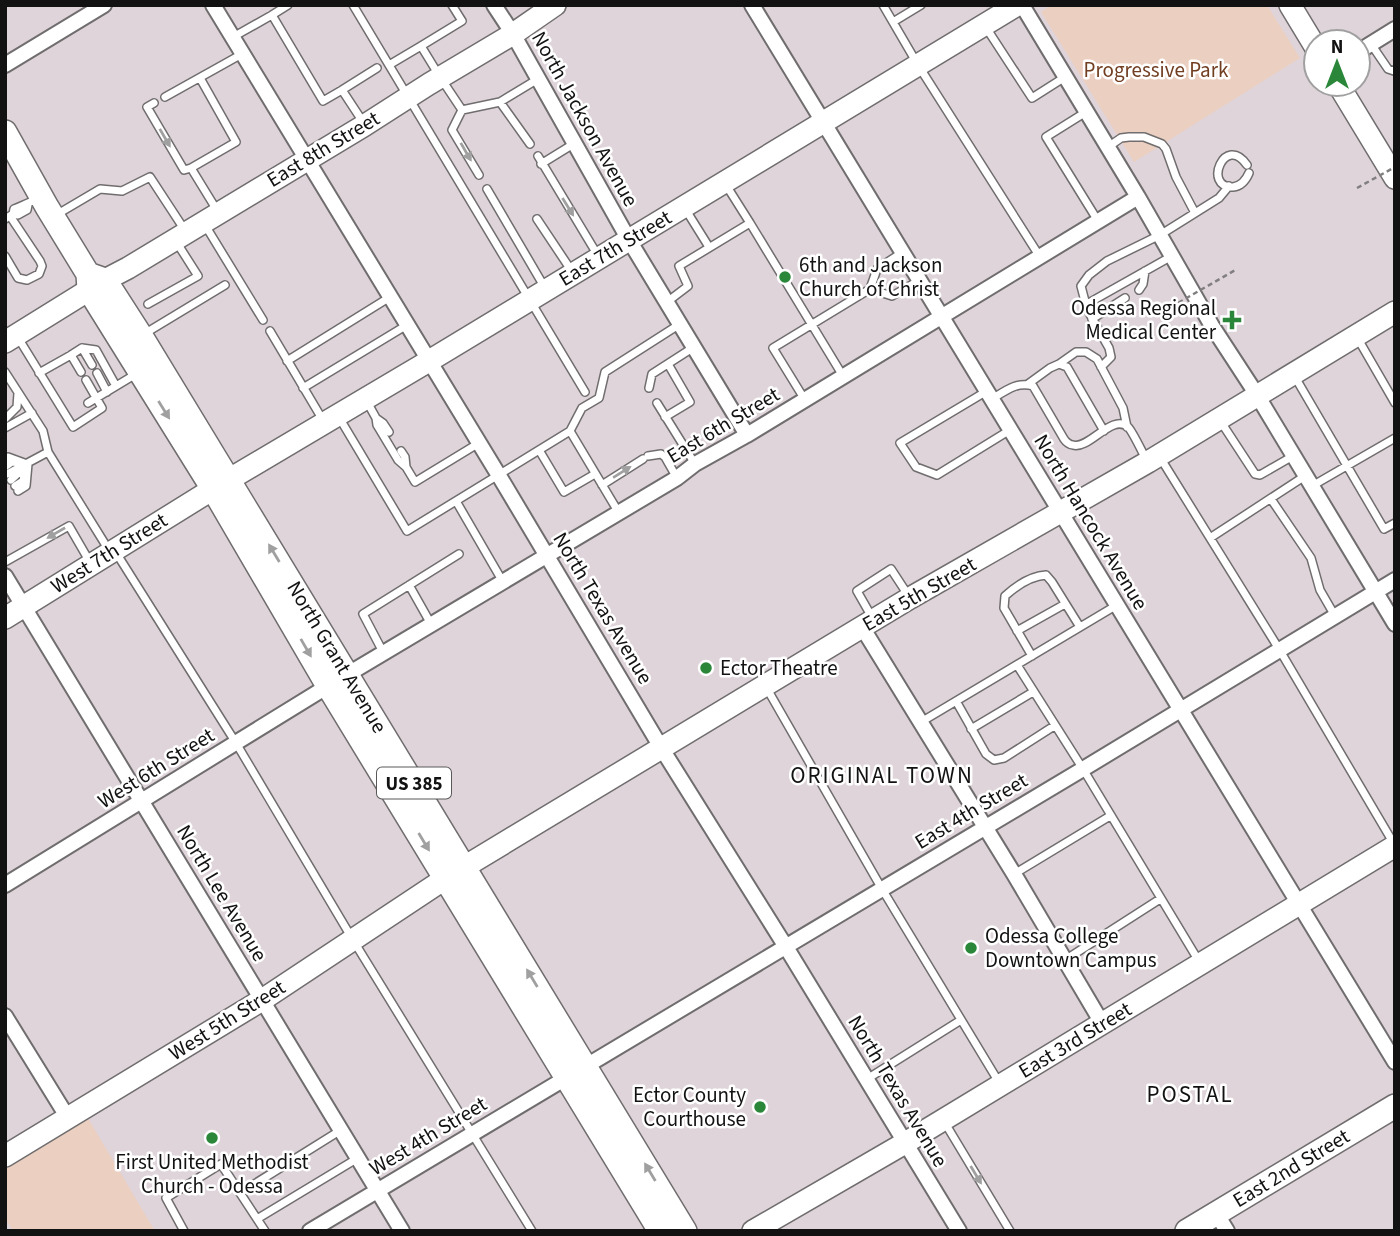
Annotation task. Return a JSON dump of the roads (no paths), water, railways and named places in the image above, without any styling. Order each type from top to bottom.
[{"type":"main road","name":"North Grant Avenue","points":[[5,132],[34,201],[54,217],[94,281],[140,372],[221,484]]},
{"type":"main road","name":"North Grant Avenue","points":[[94,281],[141,336],[221,484],[455,873],[576,1072],[685,1231]]},
{"type":"main road","name":"North Grant Avenue","points":[[576,1072],[660,1231]]},
{"type":"main road","name":"East 2nd Street","points":[[1187,1231],[1222,1222],[1395,1106]]},
{"type":"street","points":[[5,65],[104,5]]},
{"type":"street","name":"North Texas Avenue","points":[[212,5],[548,556],[662,749],[959,1231]]},
{"type":"street","name":"North Jackson Avenue","points":[[494,5],[629,240],[747,435]]},
{"type":"street","name":"East 8th Street","points":[[9,337],[94,281],[196,227],[365,125],[555,5]]},
{"type":"street","name":"North Hancock Avenue","points":[[752,5],[1395,1062]]},
{"type":"street","points":[[1019,5],[1108,147],[1212,326],[1395,624]]},
{"type":"street","name":"East 7th Street","points":[[221,484],[1019,5]]},
{"type":"street","points":[[1290,5],[1304,28]]},
{"type":"street","points":[[1372,43],[1395,29]]},
{"type":"street","points":[[1346,98],[1395,178]]},
{"type":"street","name":"East 6th Street","points":[[338,680],[548,556],[677,478],[695,464],[1138,197]]},
{"type":"street","name":"East 5th Street","points":[[455,873],[910,598],[1153,458],[1395,312]]},
{"type":"street","name":"West 7th Street","points":[[14,612],[221,484]]},
{"type":"street","name":"North Lee Avenue","points":[[5,576],[14,612],[142,802],[402,1231]]},
{"type":"street","name":"East 4th Street","points":[[576,1072],[1395,580]]},
{"type":"street","points":[[868,624],[921,722],[1102,1023]]},
{"type":"street","name":"West 6th Street","points":[[5,885],[338,680]]},
{"type":"street","name":"East 3rd Street","points":[[764,1228],[1395,846]]},
{"type":"street","name":"West 5th Street","points":[[5,1156],[262,1000],[455,873]]},
{"type":"street","points":[[5,1016],[68,1118]]},
{"type":"street","name":"West 4th Street","points":[[310,1231],[576,1072]]},
{"type":"lane","points":[[232,38],[288,5]]},
{"type":"lane","points":[[352,5],[539,295]]},
{"type":"lane","points":[[390,65],[462,21],[452,5]]},
{"type":"lane","points":[[883,5],[1040,257]]},
{"type":"lane","points":[[893,22],[921,5]]},
{"type":"lane","points":[[272,15],[323,101],[377,68]]},
{"type":"lane","points":[[984,25],[1032,99],[1065,77]]},
{"type":"lane","points":[[1372,45],[1388,69],[1394,71]]},
{"type":"lane","points":[[421,46],[462,110]]},
{"type":"lane","points":[[166,97],[242,54]]},
{"type":"lane","points":[[155,103],[147,107],[184,170],[191,168],[236,142],[200,78]]},
{"type":"lane","points":[[462,110],[500,102],[538,79]]},
{"type":"lane","points":[[342,90],[365,125]]},
{"type":"lane","points":[[500,102],[530,144]]},
{"type":"lane","points":[[462,110],[452,130],[479,175]]},
{"type":"lane","points":[[1086,112],[1046,137],[1098,222]]},
{"type":"lane","points":[[1108,147],[1121,138],[1129,137],[1143,137],[1162,144],[1195,213]]},
{"type":"lane","points":[[575,143],[539,160],[600,258]]},
{"type":"lane","points":[[1236,156],[1244,160],[1248,177],[1242,184],[1228,186],[1224,184],[1217,170],[1225,157],[1236,156]]},
{"type":"lane","points":[[149,304],[198,276],[191,168]]},
{"type":"lane","points":[[54,217],[100,189],[122,191],[150,177],[196,227],[263,320]]},
{"type":"lane","points":[[725,182],[844,376]]},
{"type":"lane","points":[[1101,367],[1111,357],[1109,348],[1085,305],[1081,286],[1089,275],[1107,261],[1160,235],[1219,198],[1228,186]]},
{"type":"lane","points":[[487,189],[584,391]]},
{"type":"lane","points":[[5,256],[18,278],[27,280],[39,274],[42,266],[40,261],[9,216],[14,209],[34,201]]},
{"type":"lane","points":[[684,207],[709,247]]},
{"type":"lane","points":[[537,219],[573,274]]},
{"type":"lane","points":[[667,302],[688,286],[679,266],[750,223]]},
{"type":"lane","points":[[805,400],[774,348],[870,289],[877,269],[903,252]]},
{"type":"lane","points":[[1085,305],[1172,256]]},
{"type":"lane","points":[[1139,290],[1145,271]]},
{"type":"lane","points":[[870,289],[892,296],[919,280]]},
{"type":"lane","points":[[141,336],[225,285]]},
{"type":"lane","points":[[287,361],[390,297]]},
{"type":"lane","points":[[1092,319],[1125,298]]},
{"type":"lane","points":[[270,331],[303,388],[331,419],[407,531],[570,431],[582,408],[599,398],[605,372],[680,324]]},
{"type":"lane","points":[[303,388],[407,325]]},
{"type":"lane","points":[[1356,335],[1395,403]]},
{"type":"lane","points":[[9,337],[39,373],[73,427],[102,408],[92,400],[86,380]]},
{"type":"lane","points":[[649,388],[652,374],[694,347]]},
{"type":"lane","points":[[39,373],[82,348],[96,350],[116,386]]},
{"type":"lane","points":[[82,348],[92,366]]},
{"type":"lane","points":[[1028,384],[1076,352],[1086,352],[1097,359],[1123,408],[1128,427],[1210,538],[1395,846]]},
{"type":"lane","points":[[71,355],[81,373]]},
{"type":"lane","points":[[665,417],[690,402],[668,364]]},
{"type":"lane","points":[[1059,364],[1067,367],[1104,431]]},
{"type":"lane","points":[[5,372],[8,384],[18,392],[43,431],[48,452],[236,743],[353,940],[532,1231]]},
{"type":"lane","points":[[92,400],[140,372]]},
{"type":"lane","points":[[97,373],[107,391]]},
{"type":"lane","points":[[1293,373],[1384,529],[1395,523]]},
{"type":"lane","points":[[1010,430],[937,475],[916,467],[900,443],[989,395],[1018,384],[1033,386],[1064,439],[1071,445],[1080,446],[1113,425],[1128,427]]},
{"type":"lane","points":[[5,419],[17,407],[18,392]]},
{"type":"lane","points":[[365,399],[398,460],[415,482],[479,443]]},
{"type":"lane","points":[[657,403],[695,464]]},
{"type":"lane","points":[[66,416],[75,411]]},
{"type":"lane","points":[[5,428],[32,413]]},
{"type":"lane","points":[[376,418],[389,432]]},
{"type":"lane","points":[[1219,418],[1255,474],[1261,475],[1293,456]]},
{"type":"lane","points":[[570,431],[619,513]]},
{"type":"lane","points":[[1210,538],[1271,499],[1348,465],[1395,438]]},
{"type":"lane","points":[[539,450],[564,492],[595,474]]},
{"type":"lane","points":[[401,451],[406,467]]},
{"type":"lane","points":[[28,464],[26,486],[11,480],[28,464],[48,452]]},
{"type":"lane","points":[[602,485],[645,457],[661,454],[666,457],[677,478]]},
{"type":"lane","points":[[5,459],[8,457],[28,464]]},
{"type":"lane","points":[[1271,499],[1311,558],[1320,590],[1335,616]]},
{"type":"lane","points":[[456,501],[503,582]]},
{"type":"lane","points":[[5,562],[69,526],[92,564]]},
{"type":"lane","points":[[384,653],[363,614],[459,554]]},
{"type":"lane","points":[[868,624],[857,591],[891,569],[910,598]]},
{"type":"lane","points":[[1032,656],[1004,608],[1005,596],[1012,589],[1036,576],[1046,575],[1080,628]]},
{"type":"lane","points":[[409,585],[432,625]]},
{"type":"lane","points":[[1017,631],[1065,604]]},
{"type":"lane","points":[[921,722],[1117,605]]},
{"type":"lane","points":[[1017,665],[1200,964]]},
{"type":"lane","points":[[766,686],[882,889],[1001,1085]]},
{"type":"lane","points":[[971,729],[1034,692]]},
{"type":"lane","points":[[956,701],[986,754],[994,760],[1004,758],[1054,726]]},
{"type":"lane","points":[[1014,874],[1110,816]]},
{"type":"lane","points":[[1065,960],[1160,899]]},
{"type":"lane","points":[[866,1079],[961,1020]]},
{"type":"lane","points":[[943,1120],[1010,1231]]},
{"type":"lane","points":[[240,1193],[341,1130]]},
{"type":"lane","points":[[257,1219],[358,1158]]},
{"type":"lane","points":[[184,1231],[166,1198],[221,1164],[265,1231]]},
{"type":"place","name":"6th and Jackson Church of Christ","points":[[785,277]]},
{"type":"place","name":"Odessa Regional Medical Center","points":[[1232,320]]},
{"type":"place","name":"Ector Theatre","points":[[706,668]]},
{"type":"place","name":"Odessa College Downtown Campus","points":[[971,948]]},
{"type":"place","name":"Ector County Courthouse","points":[[760,1107]]},
{"type":"place","name":"First United Methodist Church - Odessa","points":[[212,1138]]},
{"type":"district","name":"ORIGINAL TOWN","points":[[882,775]]},
{"type":"district","name":"POSTAL","points":[[1190,1094]]},
{"type":"park label","name":"Progressive Park","points":[[1156,70]]}]
